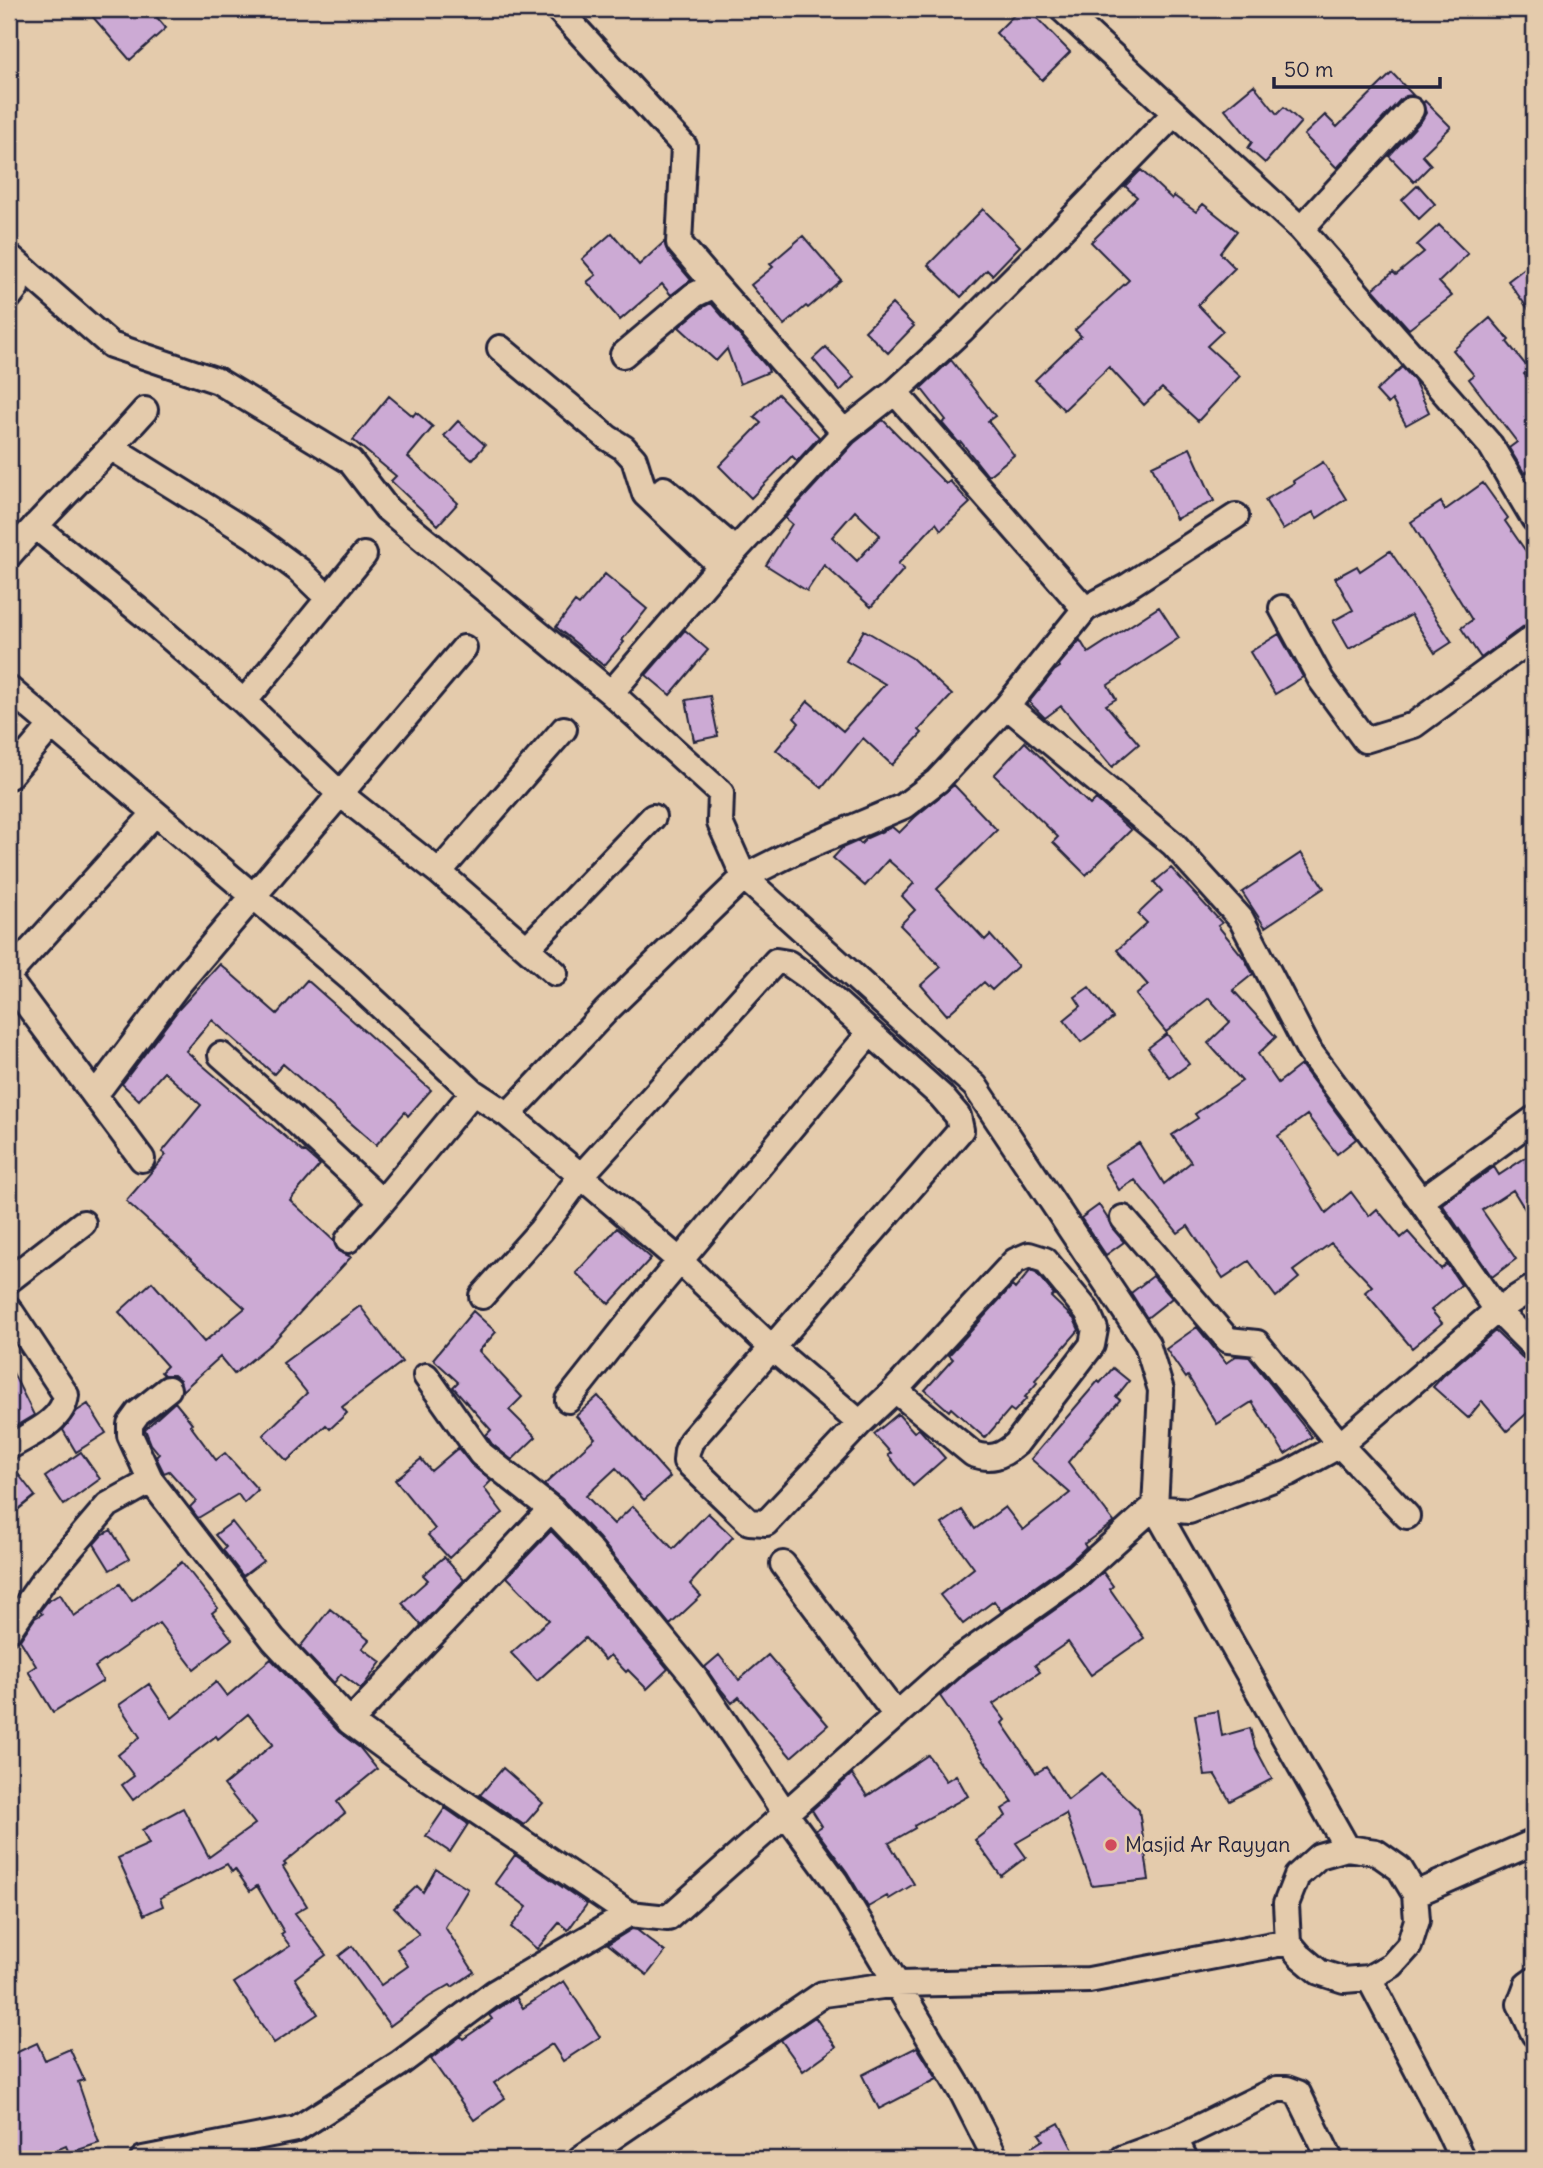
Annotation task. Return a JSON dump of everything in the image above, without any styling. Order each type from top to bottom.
[{"type":"street","points":[[558,9],[684,146],[679,243],[844,432]]},
{"type":"street","points":[[1062,9],[1301,229],[1491,446],[1534,519]]},
{"type":"street","points":[[1301,229],[1410,110]]},
{"type":"street","points":[[611,693],[728,558],[844,432],[895,393],[1029,263],[1175,113]]},
{"type":"street","points":[[9,256],[111,345],[218,381],[350,461],[387,509],[611,693],[721,793],[720,823],[744,877],[975,1086],[1147,1344],[1161,1390],[1155,1508],[1347,1848]]},
{"type":"street","points":[[624,355],[694,295],[715,285]]},
{"type":"street","points":[[500,348],[608,438],[624,448],[634,459],[645,494],[728,558]]},
{"type":"street","points":[[895,393],[1085,609]]},
{"type":"street","points":[[9,555],[145,410]]},
{"type":"street","points":[[112,448],[252,535],[299,570],[329,599]]},
{"type":"street","points":[[664,489],[728,558]]},
{"type":"street","points":[[508,1115],[607,1010],[744,877],[794,852],[904,806],[937,781],[1007,706],[1085,609],[1128,586],[1236,516]]},
{"type":"street","points":[[34,526],[142,613],[244,702],[339,793],[439,872],[555,973]]},
{"type":"street","points":[[244,702],[364,555]]},
{"type":"street","points":[[1282,608],[1321,680],[1365,740],[1414,725],[1534,637]]},
{"type":"street","points":[[95,1095],[177,986],[464,648]]},
{"type":"street","points":[[9,689],[350,978],[473,1092],[508,1115],[581,1176],[859,1423]]},
{"type":"street","points":[[1007,706],[1173,844],[1241,919],[1310,1052],[1421,1201],[1497,1310],[1534,1347]]},
{"type":"street","points":[[9,776],[52,725]]},
{"type":"street","points":[[439,872],[564,729]]},
{"type":"street","points":[[9,974],[155,813]]},
{"type":"street","points":[[527,948],[653,817]]},
{"type":"street","points":[[482,1296],[541,1230],[581,1176],[776,961],[788,963],[808,977],[941,1096],[958,1116],[961,1130],[691,1441],[686,1461],[749,1522],[766,1522],[859,1423],[895,1390],[1015,1261],[1029,1255],[1045,1260],[1087,1311],[1095,1329],[1092,1345],[1016,1444],[997,1457],[986,1459],[973,1454],[895,1390]]},
{"type":"street","points":[[9,980],[142,1159]]},
{"type":"street","points":[[568,1400],[869,1034]]},
{"type":"street","points":[[221,1055],[382,1202]]},
{"type":"street","points":[[348,1240],[473,1092]]},
{"type":"street","points":[[1421,1201],[1534,1119]]},
{"type":"street","points":[[1123,1218],[1228,1340],[1257,1343],[1340,1445],[1407,1517]]},
{"type":"street","points":[[9,1280],[83,1223]]},
{"type":"street","points":[[168,1389],[138,1413],[131,1424],[130,1435],[151,1481],[273,1639],[349,1722],[629,1914],[668,1918],[958,1660],[1078,1575],[1155,1508],[1189,1511],[1289,1473],[1340,1445],[1497,1310],[1534,1287]]},
{"type":"street","points":[[9,1309],[66,1395],[59,1415],[9,1447]]},
{"type":"street","points":[[426,1376],[481,1454],[551,1509],[588,1548],[695,1678],[785,1813],[835,1881],[963,2094],[996,2159]]},
{"type":"street","points":[[9,1630],[43,1581],[108,1505],[151,1481]]},
{"type":"street","points":[[349,1722],[551,1509]]},
{"type":"street","points":[[783,1564],[896,1715]]},
{"type":"street","points":[[1415,1894],[1534,1842]]},
{"type":"street","points":[[1347,1848],[1376,1852],[1400,1869],[1415,1894],[1417,1920],[1409,1945],[1392,1965],[1369,1978],[1344,1980],[1320,1972],[1288,1942],[1286,1904],[1297,1876],[1319,1856],[1347,1848]]},
{"type":"street","points":[[143,2159],[296,2129],[399,2064],[494,1993],[629,1914]]},
{"type":"street","points":[[580,2159],[823,1994],[897,1984],[1089,1979],[1288,1942]]},
{"type":"street","points":[[1369,1978],[1462,2159]]},
{"type":"street","points":[[1534,1980],[1527,1985],[1520,2004],[1534,2034]]},
{"type":"street","points":[[1123,2158],[1180,2149],[1277,2089],[1287,2089],[1298,2093],[1330,2159]]},
{"type":"building","points":[[86,9],[150,9],[166,28],[130,60]]},
{"type":"building","points":[[1020,9],[1028,9],[1070,52],[1042,80],[996,33]]},
{"type":"building","points":[[1392,73],[1413,95],[1400,100],[1337,168],[1304,135],[1325,115],[1337,127]]},
{"type":"building","points":[[1254,85],[1277,114],[1284,107],[1301,122],[1265,163],[1248,148],[1252,142],[1225,109]]},
{"type":"building","points":[[1425,101],[1451,127],[1422,155],[1431,165],[1414,182],[1389,156],[1422,120],[1426,113],[1423,103]]},
{"type":"building","points":[[1141,170],[1172,199],[1174,196],[1196,212],[1203,204],[1237,231],[1220,253],[1235,268],[1198,305],[1223,331],[1207,346],[1240,376],[1198,421],[1162,388],[1144,405],[1109,367],[1064,410],[1035,380],[1081,336],[1075,330],[1129,280],[1091,242],[1137,197],[1125,186]]},
{"type":"building","points":[[1418,185],[1435,204],[1419,219],[1402,200]]},
{"type":"building","points":[[983,209],[1020,246],[992,275],[987,270],[961,297],[928,265]]},
{"type":"building","points":[[1439,225],[1468,254],[1439,282],[1452,296],[1409,329],[1373,289],[1393,272],[1396,275],[1424,252],[1417,245]]},
{"type":"building","points":[[612,233],[639,265],[664,242],[668,253],[691,280],[671,295],[662,284],[620,320],[587,282],[596,275],[582,259]]},
{"type":"building","points":[[803,236],[841,280],[784,325],[751,285],[773,267],[770,264]]},
{"type":"building","points":[[1534,261],[1534,317],[1508,281]]},
{"type":"building","points":[[711,303],[769,372],[740,384],[727,349],[716,361],[679,327]]},
{"type":"building","points":[[892,304],[914,326],[888,353],[865,331]]},
{"type":"building","points":[[1490,318],[1529,369],[1524,374],[1534,386],[1534,466],[1525,474],[1509,448],[1517,442],[1469,379],[1474,375],[1453,350]]},
{"type":"building","points":[[826,347],[854,377],[840,391],[813,359]]},
{"type":"building","points":[[951,360],[995,416],[988,421],[1014,455],[988,476],[942,423],[946,420],[921,388]]},
{"type":"building","points":[[1402,367],[1414,380],[1429,412],[1406,425],[1392,400],[1388,404],[1376,391]]},
{"type":"building","points":[[778,394],[819,437],[797,461],[792,456],[751,498],[719,466],[761,423],[754,417]]},
{"type":"building","points":[[389,396],[413,416],[416,412],[433,427],[408,457],[458,503],[438,525],[391,481],[396,476],[353,440]]},
{"type":"building","points":[[883,420],[946,484],[950,481],[970,503],[941,530],[936,523],[898,564],[904,569],[871,607],[824,565],[807,591],[766,565],[792,524],[785,518],[854,443]],"holes":[[[855,511],[880,535],[857,561],[832,537]]]},
{"type":"building","points":[[458,421],[485,445],[472,460],[444,436]]},
{"type":"building","points":[[1190,448],[1214,501],[1176,519],[1152,466]]},
{"type":"building","points":[[1323,462],[1346,499],[1317,518],[1313,512],[1283,530],[1265,500]]},
{"type":"building","points":[[1483,483],[1508,518],[1505,521],[1534,563],[1534,621],[1481,658],[1461,628],[1472,620],[1411,522],[1441,502],[1445,510]]},
{"type":"building","points":[[1390,551],[1452,642],[1435,653],[1411,615],[1349,649],[1333,621],[1353,610],[1335,578],[1357,566],[1360,571]]},
{"type":"building","points":[[605,574],[647,609],[604,666],[556,627],[575,602],[579,605]]},
{"type":"building","points":[[1159,607],[1179,638],[1108,685],[1116,699],[1106,705],[1139,744],[1112,767],[1061,706],[1045,718],[1029,702],[1080,640],[1088,653]]},
{"type":"building","points":[[685,630],[708,650],[670,695],[646,675]]},
{"type":"building","points":[[864,630],[912,658],[952,695],[919,730],[922,733],[892,765],[863,738],[822,788],[776,750],[799,723],[794,718],[808,701],[843,731],[885,684],[846,661]]},
{"type":"building","points":[[1279,634],[1303,677],[1275,694],[1250,652]]},
{"type":"building","points":[[710,696],[718,736],[694,741],[686,700]]},
{"type":"building","points":[[1025,742],[1090,805],[1096,799],[1131,830],[1086,875],[1053,842],[1058,837],[994,775]]},
{"type":"building","points":[[954,785],[997,830],[937,889],[985,940],[990,935],[1018,966],[992,990],[984,982],[947,1015],[921,985],[941,967],[900,925],[915,910],[902,896],[914,883],[888,860],[865,886],[833,858],[842,848],[858,841],[861,844],[867,838],[892,827],[899,833]]},
{"type":"building","points":[[1301,853],[1324,888],[1265,927],[1242,892]]},
{"type":"building","points":[[1171,868],[1222,923],[1218,926],[1244,958],[1253,974],[1233,990],[1276,1037],[1258,1054],[1278,1083],[1301,1065],[1356,1139],[1337,1154],[1307,1115],[1278,1136],[1326,1213],[1351,1192],[1369,1216],[1377,1209],[1401,1238],[1408,1232],[1441,1269],[1447,1264],[1461,1285],[1431,1310],[1442,1323],[1412,1348],[1365,1292],[1372,1286],[1331,1243],[1293,1271],[1299,1278],[1276,1297],[1249,1261],[1223,1278],[1188,1226],[1178,1233],[1135,1180],[1119,1190],[1104,1165],[1139,1143],[1164,1184],[1191,1162],[1172,1135],[1198,1118],[1195,1114],[1242,1081],[1208,1043],[1230,1022],[1209,998],[1166,1032],[1136,995],[1148,985],[1117,950],[1147,923],[1138,914],[1162,891],[1154,882]]},
{"type":"building","points":[[220,964],[277,1014],[307,980],[431,1090],[408,1116],[405,1112],[376,1145],[283,1064],[274,1074],[212,1020],[186,1051],[320,1165],[290,1200],[334,1241],[338,1251],[351,1257],[272,1343],[234,1374],[220,1357],[182,1391],[180,1380],[174,1375],[164,1375],[161,1372],[167,1366],[119,1312],[152,1282],[204,1342],[245,1308],[126,1201],[166,1155],[162,1152],[201,1105],[164,1072],[139,1100],[122,1084],[178,1010]]},
{"type":"building","points":[[1089,987],[1113,1018],[1081,1042],[1064,1020],[1081,1006],[1075,997]]},
{"type":"building","points":[[1167,1034],[1189,1064],[1170,1078],[1148,1048]]},
{"type":"building","points":[[1534,1152],[1534,1224],[1513,1190],[1482,1210],[1516,1259],[1492,1277],[1442,1204],[1494,1167],[1499,1175]]},
{"type":"building","points":[[1099,1205],[1112,1228],[1124,1242],[1106,1255],[1081,1218]]},
{"type":"building","points":[[617,1228],[651,1258],[609,1304],[576,1273]]},
{"type":"building","points":[[1030,1271],[1036,1273],[1054,1294],[1051,1297],[1074,1319],[1079,1330],[1035,1380],[1037,1383],[1025,1397],[1027,1398],[1014,1412],[1010,1409],[985,1438],[951,1408],[949,1411],[925,1390],[953,1359],[949,1355],[1012,1286],[1015,1289]]},
{"type":"building","points":[[1153,1276],[1172,1298],[1147,1318],[1131,1293]]},
{"type":"building","points":[[360,1306],[402,1362],[342,1407],[347,1413],[330,1429],[326,1425],[287,1461],[263,1435],[307,1393],[283,1363]]},
{"type":"building","points":[[473,1311],[496,1332],[479,1351],[522,1397],[509,1410],[536,1437],[512,1460],[492,1444],[486,1435],[491,1430],[453,1387],[458,1382],[433,1359]]},
{"type":"building","points":[[1197,1327],[1226,1363],[1236,1356],[1249,1357],[1312,1437],[1285,1454],[1252,1402],[1217,1424],[1188,1376],[1186,1378],[1166,1349]]},
{"type":"building","points":[[1495,1331],[1534,1369],[1534,1407],[1507,1431],[1482,1401],[1468,1418],[1433,1387]]},
{"type":"building","points":[[9,1365],[34,1415],[9,1430]]},
{"type":"building","points":[[1113,1368],[1129,1381],[1116,1397],[1120,1400],[1068,1462],[1114,1522],[1084,1544],[1086,1547],[1069,1563],[1001,1611],[994,1601],[963,1624],[940,1595],[974,1568],[942,1524],[962,1510],[975,1529],[1005,1507],[1023,1530],[1070,1493],[1031,1459],[1098,1381],[1100,1383]]},
{"type":"building","points":[[598,1396],[670,1477],[644,1500],[616,1468],[586,1496],[614,1524],[633,1506],[673,1549],[708,1513],[733,1537],[690,1584],[701,1596],[670,1625],[599,1538],[562,1499],[544,1485],[595,1438],[576,1416]]},
{"type":"building","points":[[175,1402],[216,1460],[225,1453],[258,1490],[244,1503],[238,1494],[198,1518],[190,1507],[196,1501],[169,1471],[164,1473],[156,1457],[159,1454],[145,1429]]},
{"type":"building","points":[[88,1404],[106,1433],[76,1452],[63,1430],[77,1411]]},
{"type":"building","points":[[898,1414],[914,1432],[919,1429],[945,1458],[913,1486],[888,1455],[891,1453],[874,1434]]},
{"type":"building","points":[[458,1448],[472,1465],[491,1481],[484,1488],[503,1513],[449,1558],[428,1535],[435,1529],[395,1480],[421,1459],[431,1471]]},
{"type":"building","points":[[81,1452],[100,1479],[64,1505],[45,1477]]},
{"type":"building","points":[[9,1462],[35,1496],[9,1517]]},
{"type":"building","points":[[232,1522],[263,1561],[243,1576],[223,1550],[226,1547],[215,1535]]},
{"type":"building","points":[[111,1530],[129,1559],[110,1570],[94,1544]]},
{"type":"building","points":[[551,1531],[577,1558],[668,1669],[647,1689],[610,1655],[605,1660],[585,1638],[537,1681],[511,1653],[549,1620],[507,1577]]},
{"type":"building","points":[[444,1557],[464,1580],[421,1625],[402,1603],[428,1580],[423,1575]]},
{"type":"building","points":[[182,1562],[218,1608],[212,1613],[232,1639],[194,1669],[159,1623],[95,1667],[103,1681],[53,1712],[28,1671],[36,1666],[20,1640],[35,1618],[42,1614],[40,1611],[47,1602],[60,1594],[74,1616],[120,1584],[132,1601]]},
{"type":"building","points":[[1103,1572],[1113,1586],[1110,1589],[1144,1638],[1091,1675],[1068,1642],[1035,1665],[1040,1672],[993,1704],[1005,1720],[1002,1723],[1036,1773],[1046,1767],[1068,1800],[1101,1774],[1139,1810],[1149,1880],[1092,1886],[1066,1814],[1016,1843],[1026,1857],[1001,1876],[975,1840],[1006,1816],[1002,1809],[1013,1802],[940,1696],[967,1672],[1087,1587]]},
{"type":"building","points":[[330,1609],[369,1640],[362,1648],[381,1662],[361,1689],[341,1674],[334,1683],[300,1647]]},
{"type":"building","points":[[719,1655],[739,1680],[768,1655],[828,1725],[791,1757],[739,1697],[732,1703],[718,1686],[705,1667]]},
{"type":"building","points":[[271,1659],[339,1732],[360,1748],[377,1769],[337,1802],[345,1813],[284,1863],[286,1865],[283,1867],[307,1906],[295,1913],[326,1955],[295,1978],[318,2014],[274,2043],[234,1983],[290,1946],[281,1934],[284,1932],[257,1886],[250,1891],[235,1869],[232,1872],[227,1864],[160,1898],[163,1906],[144,1915],[118,1858],[149,1844],[142,1830],[183,1808],[209,1857],[255,1824],[224,1785],[273,1744],[248,1714],[133,1800],[122,1785],[134,1776],[118,1755],[140,1737],[119,1705],[149,1684],[172,1718],[216,1682],[227,1696]]},
{"type":"building","points":[[1218,1711],[1222,1736],[1250,1728],[1255,1747],[1272,1779],[1230,1801],[1215,1775],[1205,1776],[1195,1715]]},
{"type":"building","points":[[928,1755],[946,1781],[956,1775],[968,1796],[889,1843],[914,1884],[889,1899],[887,1896],[868,1907],[847,1872],[816,1830],[822,1826],[812,1810],[852,1774],[867,1796]]},
{"type":"building","points":[[503,1768],[543,1803],[524,1825],[480,1795]]},
{"type":"building","points":[[445,1808],[468,1824],[450,1852],[426,1836]]},
{"type":"building","points":[[515,1855],[587,1904],[568,1930],[559,1923],[537,1949],[511,1927],[527,1907],[495,1883]]},
{"type":"building","points":[[436,1869],[468,1889],[445,1927],[474,1972],[452,1987],[450,1985],[429,1997],[390,2026],[339,1956],[352,1946],[381,1985],[408,1966],[397,1949],[419,1934],[394,1908],[417,1886],[423,1892]]},
{"type":"building","points":[[632,1929],[665,1952],[647,1975],[608,1944]]},
{"type":"building","points":[[564,1981],[600,2037],[563,2061],[552,2044],[494,2083],[505,2098],[474,2120],[431,2059],[461,2036],[463,2039],[492,2019],[489,2015],[516,1997],[523,2008]]},
{"type":"building","points":[[815,2017],[836,2047],[803,2071],[781,2040]]},
{"type":"building","points":[[37,2043],[45,2060],[70,2049],[84,2080],[78,2082],[99,2143],[69,2153],[66,2146],[35,2159],[9,2159],[9,2056]]},
{"type":"building","points":[[917,2047],[937,2079],[879,2109],[862,2075]]},
{"type":"building","points":[[1059,2123],[1074,2152],[1061,2159],[1013,2159],[1043,2140],[1039,2134]]},
{"type":"place","name":"Masjid Ar Rayyan","points":[[1111,1845]]}]
